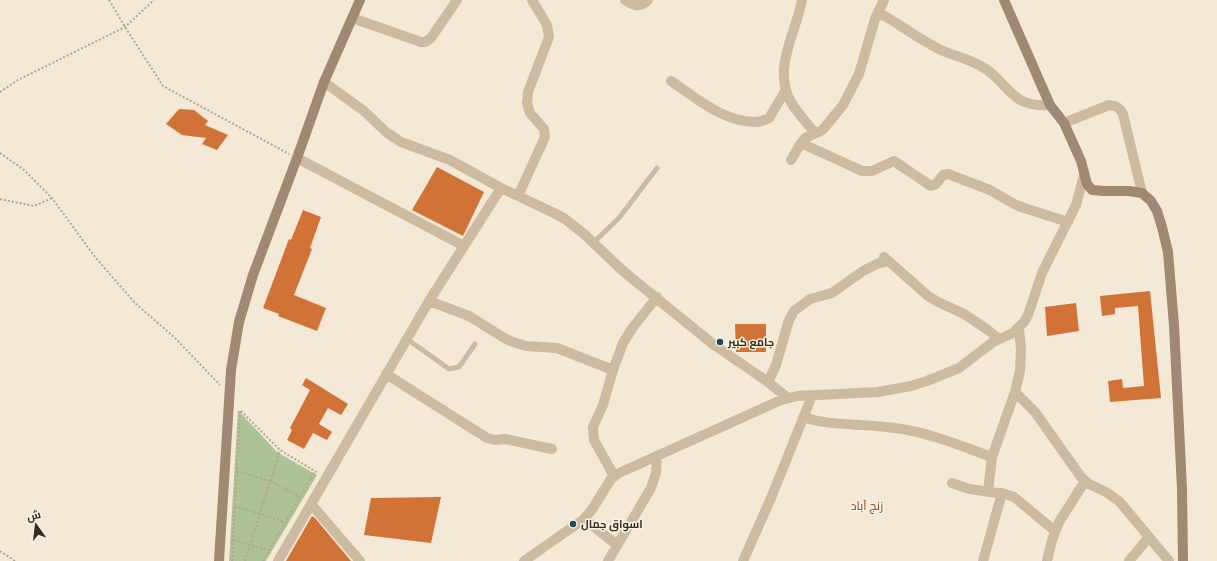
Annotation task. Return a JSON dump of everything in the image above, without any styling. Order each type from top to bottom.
[{"type":"street","points":[[218,561],[229,396],[234,346],[245,298],[324,82],[360,0]]},
{"type":"street","points":[[352,18],[421,42],[425,42],[431,38],[457,0]]},
{"type":"street","points":[[518,196],[545,137],[544,129],[530,113],[527,102],[528,92],[549,37],[547,25],[532,0]]},
{"type":"street","points":[[625,0],[632,5],[639,6],[645,4],[648,0]]},
{"type":"street","points":[[802,0],[798,19],[788,45],[784,75],[786,90],[792,103],[816,134]]},
{"type":"street","points":[[791,160],[805,138],[821,131],[843,105],[864,57],[878,12],[884,0]]},
{"type":"street","points":[[1004,0],[1050,105],[1064,123],[1082,161],[1087,184],[1092,190],[1129,191],[1142,193],[1151,201],[1157,212],[1166,239],[1170,264],[1174,324],[1182,489],[1183,561]]},
{"type":"street","points":[[878,12],[942,50],[983,66],[1006,90],[1020,100],[1034,105],[1050,105]]},
{"type":"street","points":[[671,81],[719,113],[738,120],[756,122],[769,118],[786,90]]},
{"type":"street","points":[[324,82],[364,110],[386,132],[401,142],[450,160],[501,188],[565,219],[623,271],[714,345],[768,382],[788,398]]},
{"type":"street","points":[[1064,123],[1109,105],[1120,109],[1123,114],[1142,193]]},
{"type":"street","points":[[801,143],[862,171],[872,172],[894,161],[933,186],[942,176],[948,174],[982,187],[1019,206],[1068,222]]},
{"type":"street","points":[[297,158],[464,246]]},
{"type":"street","points":[[524,561],[584,519],[614,476],[788,398],[797,396],[878,392],[927,381],[959,368],[975,357],[987,346],[1013,333],[1019,328],[1028,315],[1042,272],[1076,205],[1084,175]]},
{"type":"street","points":[[278,561],[429,301],[501,188]]},
{"type":"street","points":[[768,382],[776,365],[789,320],[794,311],[810,299],[832,293],[863,271],[886,259],[928,296],[970,318],[999,339]]},
{"type":"street","points":[[614,476],[596,444],[592,431],[607,393],[619,352],[628,335],[656,297]]},
{"type":"street","points":[[429,301],[469,316],[506,339],[516,343],[526,346],[557,348],[613,370]]},
{"type":"street","points":[[988,492],[992,457],[1015,392],[1021,360],[1019,328]]},
{"type":"street","points":[[386,374],[487,438],[495,440],[506,439],[552,449]]},
{"type":"street","points":[[1015,392],[1035,412],[1085,481],[1114,497],[1169,561]]},
{"type":"street","points":[[743,561],[771,498],[812,396]]},
{"type":"street","points":[[803,417],[828,424],[881,426],[910,430],[992,457]]},
{"type":"street","points":[[608,561],[651,488],[656,473],[658,457]]},
{"type":"street","points":[[1046,561],[1055,531],[1063,514],[1085,481]]},
{"type":"street","points":[[952,484],[969,489],[1002,493],[1019,500],[1055,531]]},
{"type":"street","points":[[983,561],[1002,493]]},
{"type":"street","points":[[311,504],[360,561]]},
{"type":"street","points":[[584,519],[617,546]]},
{"type":"street","points":[[1129,561],[1149,537]]},
{"type":"lane","points":[[593,243],[619,218],[657,168]]},
{"type":"lane","points":[[407,339],[449,369],[459,367],[475,344]]},
{"type":"path","points":[[109,0],[163,86],[297,158]]},
{"type":"path","points":[[0,92],[18,80],[125,27],[154,0]]},
{"type":"path","points":[[0,153],[23,169],[52,198],[95,257],[135,304],[174,337],[229,396],[240,410],[280,450],[326,478]]},
{"type":"path","points":[[0,199],[34,206],[52,198]]},
{"type":"path","points":[[232,561],[240,410]]},
{"type":"path","points":[[245,561],[280,450]]},
{"type":"path","points":[[237,471],[270,481],[300,497]]},
{"type":"path","points":[[262,561],[315,471]]},
{"type":"path","points":[[235,506],[285,522]]},
{"type":"path","points":[[233,540],[269,550]]},
{"type":"path","points":[[0,551],[15,561]]},
{"type":"green space","points":[[238,410],[277,452],[317,475],[266,561],[229,561]]},
{"type":"building","points":[[179,109],[194,110],[208,121],[205,125],[228,135],[217,150],[202,144],[206,138],[182,135],[166,124]]},
{"type":"building","points":[[437,167],[484,192],[463,236],[412,210]]},
{"type":"building","points":[[303,210],[321,217],[310,248],[312,249],[294,295],[326,308],[317,331],[278,316],[279,314],[263,308],[289,239],[291,240]]},
{"type":"building","points":[[1150,291],[1161,398],[1110,402],[1108,381],[1122,379],[1123,388],[1144,386],[1138,306],[1115,308],[1115,314],[1102,316],[1100,296]]},
{"type":"building","points":[[1076,303],[1079,331],[1047,336],[1045,307]]},
{"type":"building","points":[[735,324],[766,324],[766,352],[736,352]]},
{"type":"building","points":[[306,378],[348,404],[341,415],[328,408],[319,424],[332,432],[327,440],[313,433],[304,449],[287,440],[292,430],[290,428],[310,390],[302,385]]},
{"type":"building","points":[[441,497],[431,543],[364,535],[371,498]]},
{"type":"building","points":[[312,516],[315,518],[351,561],[286,561]]},
{"type":"place","name":"جامع كبير","points":[[720,342]]},
{"type":"place","name":"اسواق جمال","points":[[573,524]]},
{"type":"district","name":"زنج آباد","points":[[867,506]]}]
